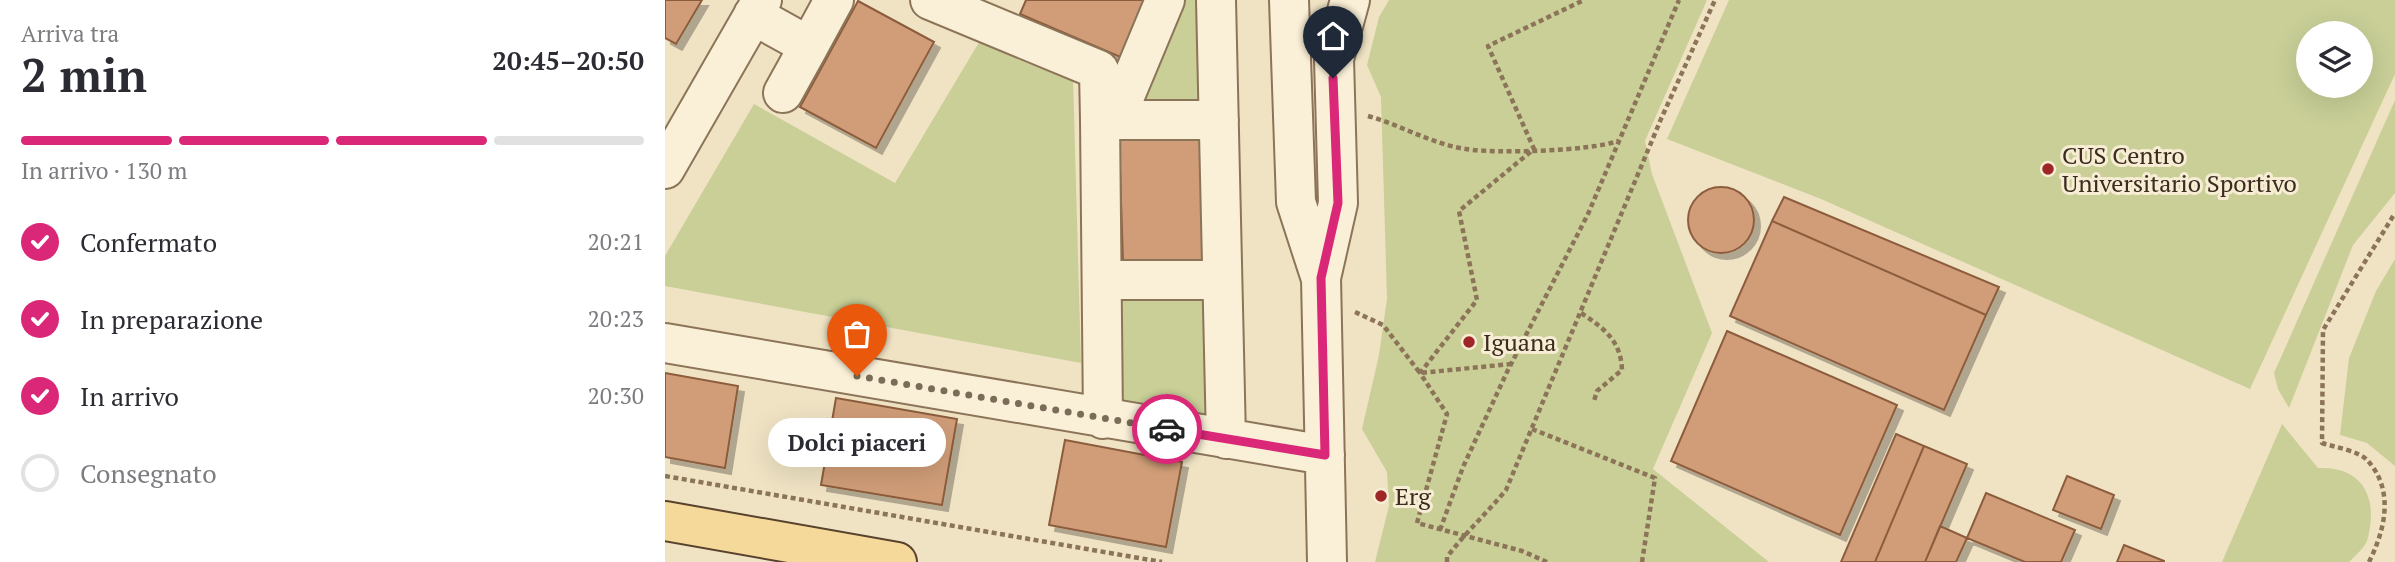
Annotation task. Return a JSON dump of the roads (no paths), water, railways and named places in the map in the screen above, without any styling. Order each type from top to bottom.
[{"type":"main road","points":[[665,521],[897,562]]},
{"type":"street","points":[[783,93],[834,0]]},
{"type":"street","points":[[930,0],[1099,70],[1107,120],[1102,280],[1103,419]]},
{"type":"street","points":[[1107,120],[1165,0]]},
{"type":"street","points":[[1216,0],[1226,439]]},
{"type":"street","points":[[1289,0],[1296,202],[1321,289]]},
{"type":"street","points":[[1327,562],[1321,289],[1338,203],[1333,108],[1334,59],[1350,0]]},
{"type":"street","points":[[665,169],[757,7],[809,46]]},
{"type":"street","points":[[1107,120],[1219,120]]},
{"type":"street","points":[[1102,280],[1222,280]]},
{"type":"street","points":[[665,344],[1325,455]]},
{"type":"place","name":"CUS Centro Universitario Sportivo","points":[[2048,169]]},
{"type":"place","name":"Iguana","points":[[1469,342]]},
{"type":"place","name":"Dolci piaceri","points":[[857,376]]},
{"type":"place","name":"Erg","points":[[1381,496]]}]
